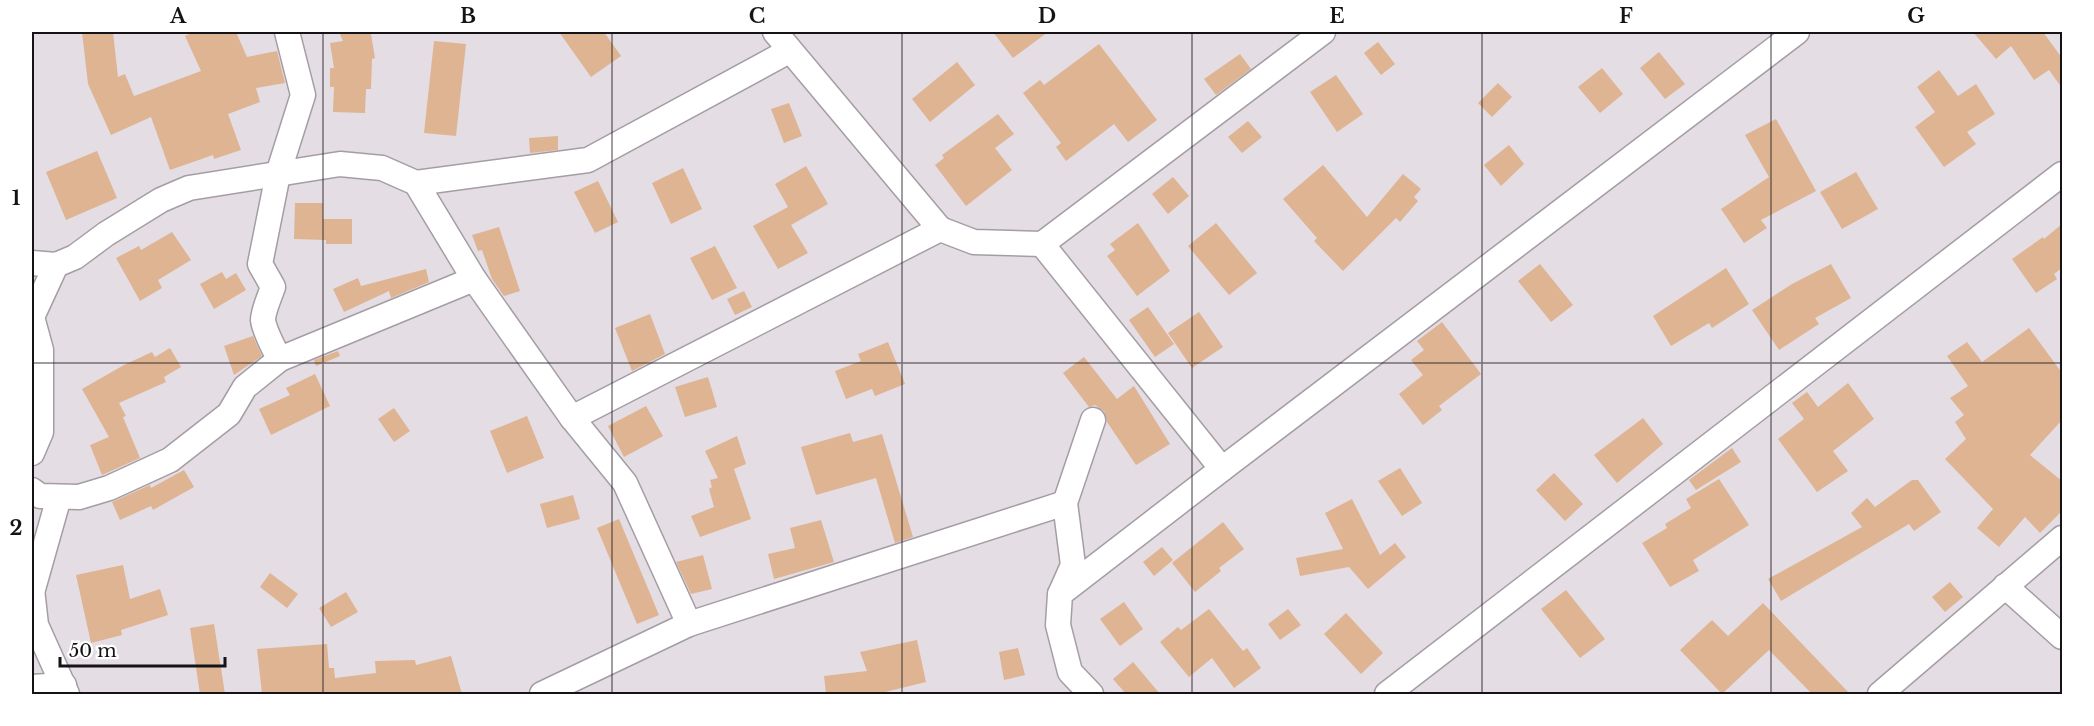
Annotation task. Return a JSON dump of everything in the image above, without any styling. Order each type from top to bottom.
[{"type":"street","points":[[280,359],[271,346],[271,337],[263,320],[273,287],[261,264],[278,174],[303,95],[287,32]]},
{"type":"street","points":[[32,264],[56,265],[75,257],[106,234],[161,200],[189,188],[340,164],[382,168],[416,183],[588,159],[782,41],[940,229],[974,242],[1042,244],[1323,32]]},
{"type":"street","points":[[1060,594],[1797,32]]},
{"type":"street","points":[[1387,694],[2062,174]]},
{"type":"street","points":[[416,183],[474,279],[572,418],[625,483],[688,624]]},
{"type":"street","points":[[572,418],[940,229]]},
{"type":"street","points":[[1042,244],[1222,469]]},
{"type":"street","points":[[32,453],[41,432],[42,350],[32,317],[56,265]]},
{"type":"street","points":[[32,490],[40,496],[79,496],[109,488],[170,460],[229,414],[245,387],[280,359],[474,279]]},
{"type":"street","points":[[1091,694],[1070,672],[1058,626],[1060,594],[1073,565],[1065,503],[1093,420]]},
{"type":"street","points":[[32,687],[65,690],[36,626],[32,589],[59,497]]},
{"type":"street","points":[[542,694],[688,624],[1065,503]]},
{"type":"street","points":[[1880,694],[2062,538]]},
{"type":"street","points":[[2005,586],[2062,637]]},
{"type":"building","points":[[82,32],[113,32],[118,77],[125,74],[134,96],[201,71],[185,36],[194,32],[236,32],[247,57],[277,51],[285,83],[256,88],[260,102],[228,114],[241,150],[214,159],[213,155],[170,170],[151,117],[111,135],[88,84]]},
{"type":"building","points":[[339,32],[371,34],[375,58],[372,59],[371,89],[366,89],[365,113],[333,112],[334,87],[330,87],[330,68],[334,68],[330,43],[343,41]]},
{"type":"building","points":[[559,32],[604,32],[621,56],[591,77]]},
{"type":"building","points":[[993,32],[1048,32],[1013,58]]},
{"type":"building","points":[[1973,32],[2043,32],[2062,58],[2062,88],[2049,70],[2034,80],[2011,46],[1996,59]]},
{"type":"building","points":[[434,41],[466,44],[456,136],[424,133]]},
{"type":"building","points":[[1378,42],[1395,64],[1381,75],[1364,53]]},
{"type":"building","points":[[1099,44],[1157,120],[1128,142],[1114,124],[1066,161],[1056,147],[1061,143],[1023,93],[1040,80],[1044,85]]},
{"type":"building","points":[[1659,52],[1685,84],[1665,99],[1640,68]]},
{"type":"building","points":[[1240,54],[1251,69],[1216,95],[1204,79]]},
{"type":"building","points":[[957,62],[975,85],[930,122],[912,99]]},
{"type":"building","points":[[1602,68],[1623,94],[1600,113],[1578,87]]},
{"type":"building","points":[[1939,70],[1958,96],[1976,84],[1995,114],[1967,132],[1976,144],[1944,167],[1915,127],[1935,112],[1917,87]]},
{"type":"building","points":[[1336,75],[1363,114],[1337,132],[1310,92]]},
{"type":"building","points":[[1498,83],[1512,97],[1492,117],[1478,103]]},
{"type":"building","points":[[789,103],[802,136],[784,143],[771,109]]},
{"type":"building","points":[[998,114],[1014,134],[995,148],[1012,170],[966,206],[935,165],[944,158],[942,155]]},
{"type":"building","points":[[1776,119],[1816,191],[1761,220],[1767,228],[1744,243],[1721,209],[1769,177],[1745,135]]},
{"type":"building","points":[[1248,121],[1262,137],[1242,153],[1228,137]]},
{"type":"building","points":[[558,136],[558,150],[530,153],[529,138]]},
{"type":"building","points":[[1509,145],[1524,164],[1501,186],[1484,165]]},
{"type":"building","points":[[97,151],[117,198],[66,220],[46,172]]},
{"type":"building","points":[[1323,165],[1367,217],[1403,174],[1421,189],[1414,197],[1418,201],[1400,222],[1396,218],[1343,271],[1314,241],[1317,238],[1283,199]]},
{"type":"building","points":[[806,166],[828,204],[791,225],[808,253],[778,269],[753,226],[788,207],[775,184]]},
{"type":"building","points":[[683,168],[702,209],[671,224],[652,183]]},
{"type":"building","points":[[1856,172],[1878,209],[1842,229],[1820,192]]},
{"type":"building","points":[[1173,177],[1189,196],[1168,214],[1152,194]]},
{"type":"building","points":[[598,181],[618,222],[595,233],[574,192]]},
{"type":"building","points":[[295,203],[323,203],[323,219],[352,219],[352,244],[326,244],[326,240],[294,239]]},
{"type":"building","points":[[1138,223],[1170,271],[1137,296],[1107,256],[1115,250],[1110,244]]},
{"type":"building","points":[[1216,223],[1257,273],[1229,295],[1188,246]]},
{"type":"building","points":[[2062,224],[2062,268],[2054,274],[2057,279],[2036,293],[2012,259],[2043,237],[2044,239]]},
{"type":"building","points":[[499,227],[520,291],[504,296],[492,279],[482,250],[478,251],[472,235]]},
{"type":"building","points":[[172,232],[191,260],[158,280],[162,288],[140,301],[116,258],[139,246],[141,250]]},
{"type":"building","points":[[715,246],[737,288],[712,300],[690,258]]},
{"type":"building","points":[[1540,264],[1573,305],[1551,322],[1518,281]]},
{"type":"building","points":[[1831,264],[1851,298],[1815,318],[1819,324],[1779,350],[1752,310],[1792,284]]},
{"type":"building","points":[[1726,268],[1749,304],[1712,328],[1709,323],[1671,346],[1653,316]]},
{"type":"building","points":[[426,269],[429,282],[391,298],[389,291],[344,312],[333,289],[358,278],[361,286]]},
{"type":"building","points":[[222,272],[226,279],[236,273],[246,290],[214,309],[200,284]]},
{"type":"building","points":[[744,291],[752,307],[735,315],[727,299]]},
{"type":"building","points":[[1148,307],[1174,344],[1155,357],[1129,320]]},
{"type":"building","points":[[1199,312],[1223,347],[1192,368],[1168,333]]},
{"type":"building","points":[[650,314],[665,354],[632,371],[615,328]]},
{"type":"building","points":[[1442,322],[1481,374],[1439,406],[1442,410],[1423,425],[1399,394],[1423,375],[1411,360],[1424,350],[1417,341]]},
{"type":"building","points":[[2029,328],[2062,373],[2062,420],[2030,455],[2062,481],[2062,511],[2040,533],[2025,517],[1999,547],[1977,528],[1993,509],[1945,459],[1966,439],[1955,422],[1964,415],[1950,398],[1968,386],[1947,356],[1967,342],[1982,362]]},
{"type":"building","points":[[253,336],[262,356],[234,375],[224,346]]},
{"type":"building","points":[[888,342],[905,384],[875,396],[872,389],[846,399],[835,371],[861,361],[858,354]]},
{"type":"building","points":[[170,348],[181,367],[164,377],[166,382],[119,403],[126,416],[123,417],[140,458],[102,475],[90,445],[109,437],[82,389],[124,365],[152,352],[155,357]]},
{"type":"building","points":[[338,351],[340,356],[316,366],[314,360]]},
{"type":"building","points":[[1084,357],[1117,399],[1134,386],[1170,444],[1136,465],[1107,422],[1104,411],[1095,405],[1089,407],[1063,373]]},
{"type":"building","points":[[315,374],[330,406],[271,435],[259,409],[290,395],[286,388]]},
{"type":"building","points":[[708,377],[717,407],[685,417],[675,387]]},
{"type":"building","points":[[1848,383],[1874,419],[1833,451],[1848,471],[1817,492],[1778,439],[1804,419],[1792,403],[1807,392],[1818,407]]},
{"type":"building","points":[[646,406],[663,436],[624,457],[608,426]]},
{"type":"building","points":[[394,408],[410,431],[394,442],[378,419]]},
{"type":"building","points":[[527,416],[544,458],[507,473],[490,431]]},
{"type":"building","points":[[1643,418],[1663,444],[1617,483],[1594,455]]},
{"type":"building","points":[[850,433],[853,442],[882,434],[913,537],[895,543],[876,478],[816,495],[801,447]]},
{"type":"building","points":[[737,436],[746,464],[734,469],[751,519],[700,537],[691,516],[714,507],[709,489],[712,487],[710,480],[718,478],[705,451]]},
{"type":"building","points":[[1732,448],[1741,462],[1696,490],[1689,480]]},
{"type":"building","points":[[1400,468],[1422,503],[1402,516],[1378,481]]},
{"type":"building","points":[[184,470],[194,487],[153,510],[151,506],[120,520],[112,502],[150,485],[151,488]]},
{"type":"building","points":[[1554,473],[1583,504],[1565,521],[1536,490]]},
{"type":"building","points":[[1719,479],[1749,525],[1693,560],[1699,571],[1670,587],[1642,543],[1667,528],[1665,524],[1691,508],[1686,499]]},
{"type":"building","points":[[1912,480],[1918,480],[1941,512],[1914,531],[1909,524],[1781,601],[1768,579],[1862,527],[1851,513],[1867,498],[1875,507]]},
{"type":"building","points":[[573,495],[580,519],[547,528],[540,504]]},
{"type":"building","points":[[1352,499],[1380,555],[1395,543],[1406,557],[1368,589],[1349,567],[1300,576],[1296,558],[1343,549],[1325,513]]},
{"type":"building","points":[[619,519],[659,615],[637,624],[597,528]]},
{"type":"building","points":[[821,520],[834,562],[774,579],[768,554],[795,548],[790,528]]},
{"type":"building","points":[[1223,522],[1244,549],[1219,568],[1221,571],[1195,592],[1172,563]]},
{"type":"building","points":[[1162,547],[1173,560],[1154,576],[1143,562]]},
{"type":"building","points":[[703,555],[712,589],[691,594],[676,562]]},
{"type":"building","points":[[123,565],[130,599],[160,589],[168,615],[121,630],[122,635],[91,643],[76,575]]},
{"type":"building","points":[[270,573],[298,594],[287,608],[260,587]]},
{"type":"building","points":[[1950,582],[1963,597],[1945,612],[1932,597]]},
{"type":"building","points":[[1566,590],[1605,639],[1580,658],[1541,609]]},
{"type":"building","points":[[346,592],[358,612],[331,627],[319,608]]},
{"type":"building","points":[[1124,602],[1143,629],[1120,646],[1100,619]]},
{"type":"building","points":[[1763,603],[1850,694],[1812,694],[1769,650],[1722,694],[1680,650],[1712,620],[1728,636]]},
{"type":"building","points":[[1209,609],[1243,651],[1247,648],[1261,668],[1234,688],[1212,658],[1189,677],[1160,642],[1178,627],[1181,630]]},
{"type":"building","points":[[1288,609],[1301,625],[1280,640],[1268,624]]},
{"type":"building","points":[[1346,613],[1383,653],[1361,674],[1324,634]]},
{"type":"building","points":[[214,624],[225,694],[200,694],[190,628]]},
{"type":"building","points":[[917,640],[926,682],[877,694],[826,694],[824,676],[867,671],[860,652]]},
{"type":"building","points":[[327,644],[329,668],[334,668],[335,678],[376,673],[375,661],[415,660],[416,665],[451,656],[462,694],[262,694],[257,649]]},
{"type":"building","points":[[1018,648],[1025,675],[1004,680],[999,652]]},
{"type":"building","points":[[1133,662],[1160,694],[1126,694],[1113,679]]}]
